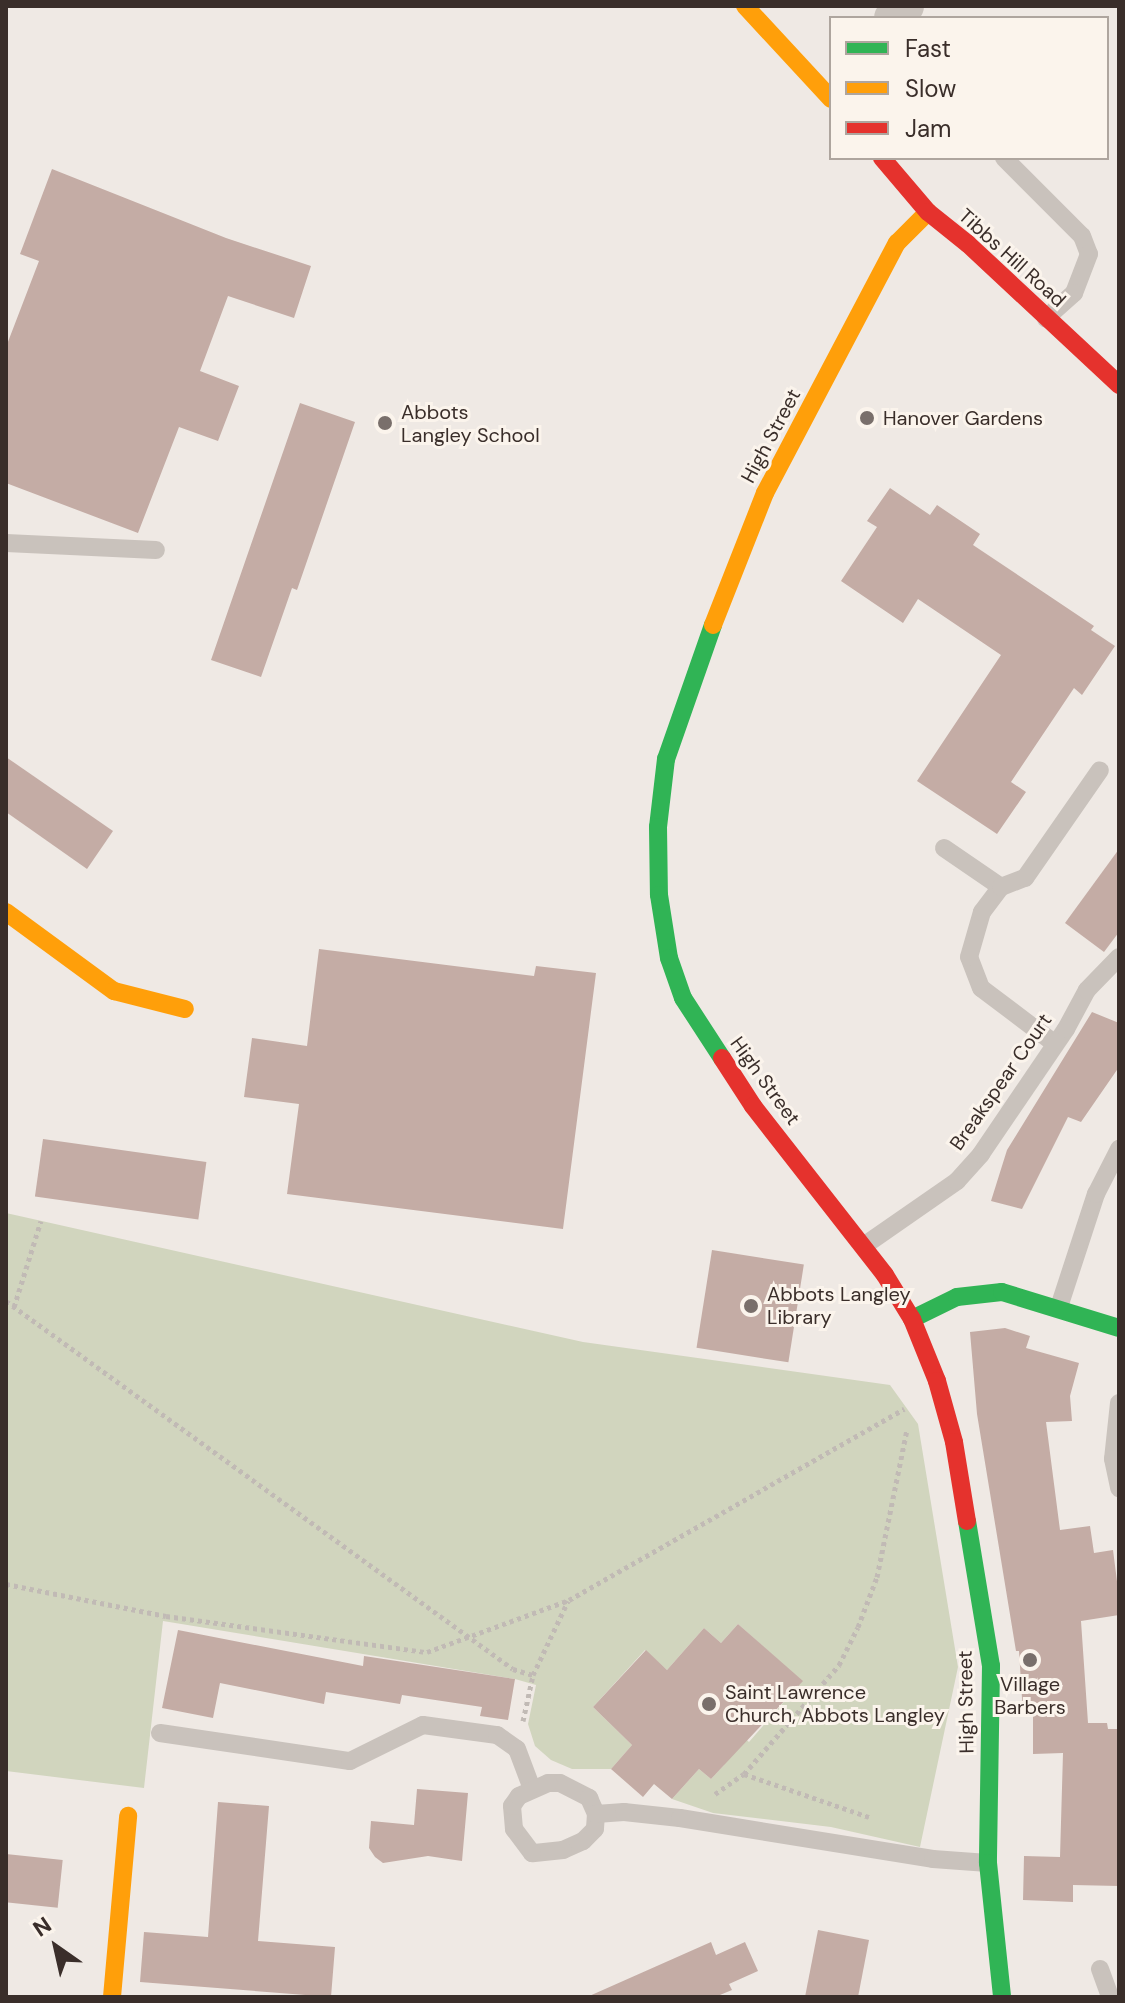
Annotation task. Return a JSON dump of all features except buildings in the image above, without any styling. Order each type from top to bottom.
[{"type":"street","points":[[745,6],[828,89]]},
{"type":"street","name":"Tibbs Hill Road","points":[[884,160],[928,212],[968,244],[1119,385]]},
{"type":"street","name":"High Street","points":[[928,212],[897,243],[765,493],[725,589],[666,759],[658,827],[659,895],[669,958],[683,998],[753,1106],[865,1245],[912,1319],[937,1381],[954,1442],[991,1666],[988,1863],[1002,1997]]},
{"type":"street","points":[[6,912],[114,991],[185,1009]]},
{"type":"street","points":[[912,1319],[972,1293],[1017,1294],[1119,1328]]},
{"type":"street","points":[[112,1997],[128,1816]]},
{"type":"lane","points":[[1006,160],[1082,236],[1089,254],[1074,293],[1046,318]]},
{"type":"lane","points":[[6,543],[156,550]]},
{"type":"lane","points":[[1054,1043],[981,988],[969,957],[982,912],[1001,887],[1025,878],[1100,770]]},
{"type":"lane","points":[[944,848],[1001,887]]},
{"type":"lane","name":"Breakspear Court","points":[[865,1245],[957,1181],[981,1154],[1087,990],[1119,957]]},
{"type":"lane","points":[[1059,1307],[1096,1194],[1119,1149]]},
{"type":"lane","points":[[1119,1403],[1113,1459],[1119,1488]]},
{"type":"lane","points":[[160,1733],[350,1761],[423,1725],[497,1735],[517,1749],[532,1789]]},
{"type":"lane","points":[[560,1783],[589,1798],[596,1814],[595,1829],[583,1841],[563,1850],[532,1853],[522,1843],[512,1817],[512,1806],[519,1796],[532,1789],[560,1783]]},
{"type":"lane","points":[[596,1814],[624,1812],[680,1818],[933,1859],[988,1863]]},
{"type":"lane","points":[[1100,1969],[1110,1997]]},
{"type":"path","points":[[14,1307],[41,1221]]},
{"type":"path","points":[[6,1301],[467,1637],[513,1669],[533,1675]]},
{"type":"path","points":[[6,1584],[166,1616],[427,1652],[569,1600],[911,1406]]},
{"type":"path","points":[[877,1820],[744,1774],[839,1665],[858,1627],[877,1577],[887,1535],[908,1428],[902,1410]]},
{"type":"path","points":[[517,1749],[533,1675],[569,1600]]},
{"type":"green space","points":[[6,1213],[583,1342],[890,1385],[918,1424],[958,1667],[920,1847],[831,1827],[713,1813],[672,1799],[699,1769],[711,1779],[724,1765],[734,1728],[749,1742],[802,1681],[738,1624],[721,1643],[704,1628],[667,1670],[645,1650],[593,1707],[632,1745],[611,1769],[572,1769],[551,1760],[535,1746],[528,1724],[536,1685],[163,1621],[144,1788],[6,1771]]},
{"type":"traffic: fast","points":[[713,625],[666,759],[658,827],[659,895],[669,958],[683,998],[722,1058]]},
{"type":"traffic: fast","points":[[912,1319],[957,1297],[1002,1292],[1119,1328]]},
{"type":"traffic: fast","points":[[967,1521],[991,1666],[988,1863],[1002,1997]]},
{"type":"traffic: slow","points":[[745,6],[829,97]]},
{"type":"traffic: slow","points":[[713,625],[765,493],[897,243],[928,212]]},
{"type":"traffic: slow","points":[[6,912],[114,991],[185,1009]]},
{"type":"traffic: slow","points":[[112,1997],[128,1816]]},
{"type":"traffic: jam","points":[[884,160],[928,212],[968,244],[1119,385]]},
{"type":"traffic: jam","points":[[722,1058],[753,1106],[885,1275],[912,1319],[937,1381],[954,1442],[967,1521]]},
{"type":"place","name":"Hanover Gardens","points":[[867,418]]},
{"type":"place","name":"Abbots Langley School","points":[[385,423]]},
{"type":"place","name":"Abbots Langley Library","points":[[751,1306]]},
{"type":"place","name":"Village Barbers","points":[[1030,1660]]},
{"type":"place","name":"Saint Lawrence Church, Abbots Langley","points":[[709,1704]]}]
